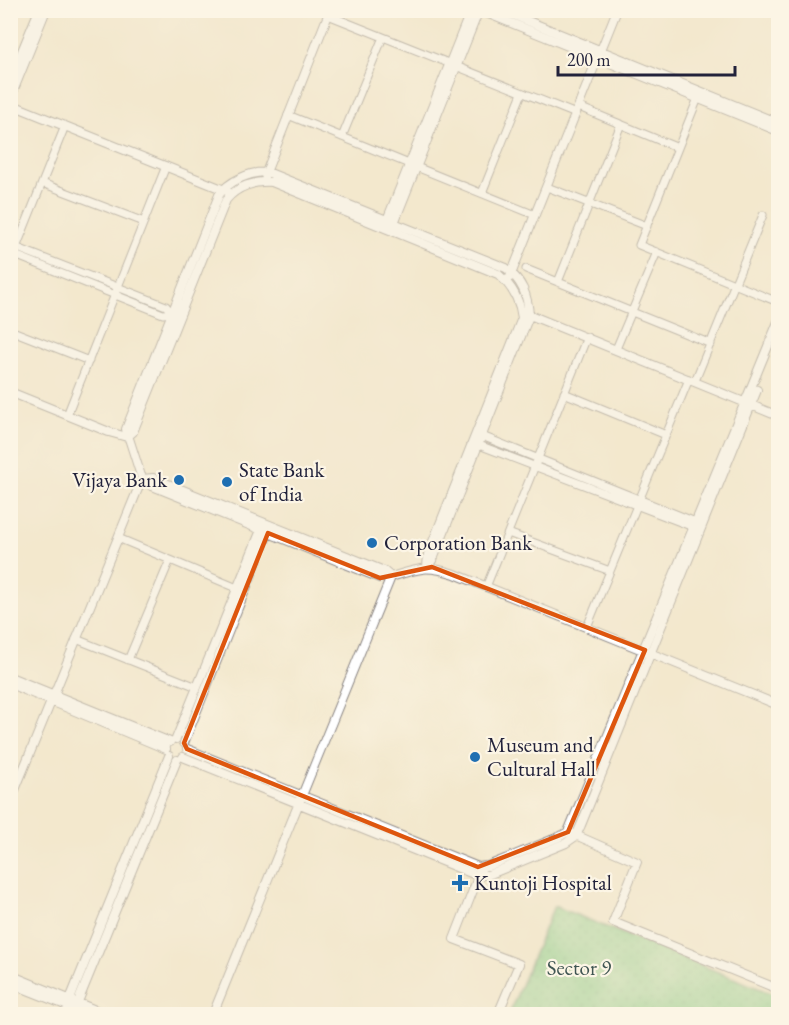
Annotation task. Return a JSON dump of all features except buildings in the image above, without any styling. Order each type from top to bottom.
[{"type":"street","points":[[10,80],[39,10]]},
{"type":"street","points":[[10,99],[46,10]]},
{"type":"street","points":[[453,65],[471,10]]},
{"type":"street","points":[[389,224],[453,65],[479,10],[778,123]]},
{"type":"street","points":[[501,10],[698,98],[778,130]]},
{"type":"street","points":[[508,283],[617,10]]},
{"type":"street","points":[[263,181],[329,13],[383,38],[522,93],[621,124],[678,148]]},
{"type":"street","points":[[342,137],[383,38]]},
{"type":"street","points":[[482,193],[522,93]]},
{"type":"street","points":[[698,98],[639,245],[778,302]]},
{"type":"street","points":[[10,104],[227,191]]},
{"type":"street","points":[[288,115],[536,215]]},
{"type":"street","points":[[558,282],[621,124]]},
{"type":"street","points":[[10,263],[13,250],[65,126]]},
{"type":"street","points":[[67,415],[166,166]]},
{"type":"street","points":[[127,437],[133,432],[226,200],[226,184],[254,173],[267,172],[498,274],[508,283],[525,313],[778,416]]},
{"type":"street","points":[[391,577],[384,571],[265,529],[150,485],[142,479],[126,429],[219,195],[227,191],[263,181],[272,182],[506,268],[518,278],[528,304],[522,335],[434,557],[427,568]]},
{"type":"street","points":[[42,183],[144,222]]},
{"type":"street","points":[[547,187],[647,226]]},
{"type":"street","points":[[587,627],[666,435],[711,344],[763,215]]},
{"type":"street","points":[[13,250],[117,291],[163,314],[172,313]]},
{"type":"street","points":[[616,349],[657,252]]},
{"type":"street","points":[[526,269],[711,344]]},
{"type":"street","points":[[427,568],[428,554],[525,313]]},
{"type":"street","points":[[572,834],[648,652],[778,322]]},
{"type":"street","points":[[10,330],[89,360]]},
{"type":"street","points":[[486,586],[587,337]]},
{"type":"street","points":[[748,403],[778,337]]},
{"type":"street","points":[[10,392],[127,437]]},
{"type":"street","points":[[564,393],[666,435]]},
{"type":"street","points":[[480,441],[538,459],[698,526]]},
{"type":"street","points":[[480,441],[535,467],[638,502]]},
{"type":"street","points":[[10,802],[142,479]]},
{"type":"street","points":[[177,749],[197,687],[237,588],[265,529]]},
{"type":"street","points":[[71,1008],[265,529]]},
{"type":"street","points":[[508,533],[610,571]]},
{"type":"street","points":[[118,538],[237,588]]},
{"type":"street","points":[[128,660],[170,560]]},
{"type":"street","points":[[391,577],[432,567],[455,574],[778,705]]},
{"type":"street","points":[[213,1014],[391,577]]},
{"type":"street","points":[[76,639],[197,687]]},
{"type":"street","points":[[10,677],[52,698]]},
{"type":"street","points":[[10,684],[52,698],[300,799],[478,867],[480,871]]},
{"type":"street","points":[[498,1014],[519,964],[454,939],[480,871],[559,837],[572,834],[637,862],[613,922],[778,989]]},
{"type":"street","points":[[10,975],[71,1008],[105,1014]]},
{"type":"street","points":[[10,983],[88,1014]]},
{"type":"highlighted area","points":[[268,533],[380,578],[432,567],[645,650],[568,832],[478,867],[187,749],[184,743]]},
{"type":"green space","name":"Sector 9","points":[[554,906],[778,996],[778,1014],[509,1014]]},
{"type":"place","name":"Vijaya Bank","points":[[179,480]]},
{"type":"place","name":"State Bank of India","points":[[227,482]]},
{"type":"place","name":"Corporation Bank","points":[[372,543]]},
{"type":"place","name":"Museum and Cultural Hall","points":[[475,757]]},
{"type":"place","name":"Kuntoji Hospital","points":[[460,883]]}]
